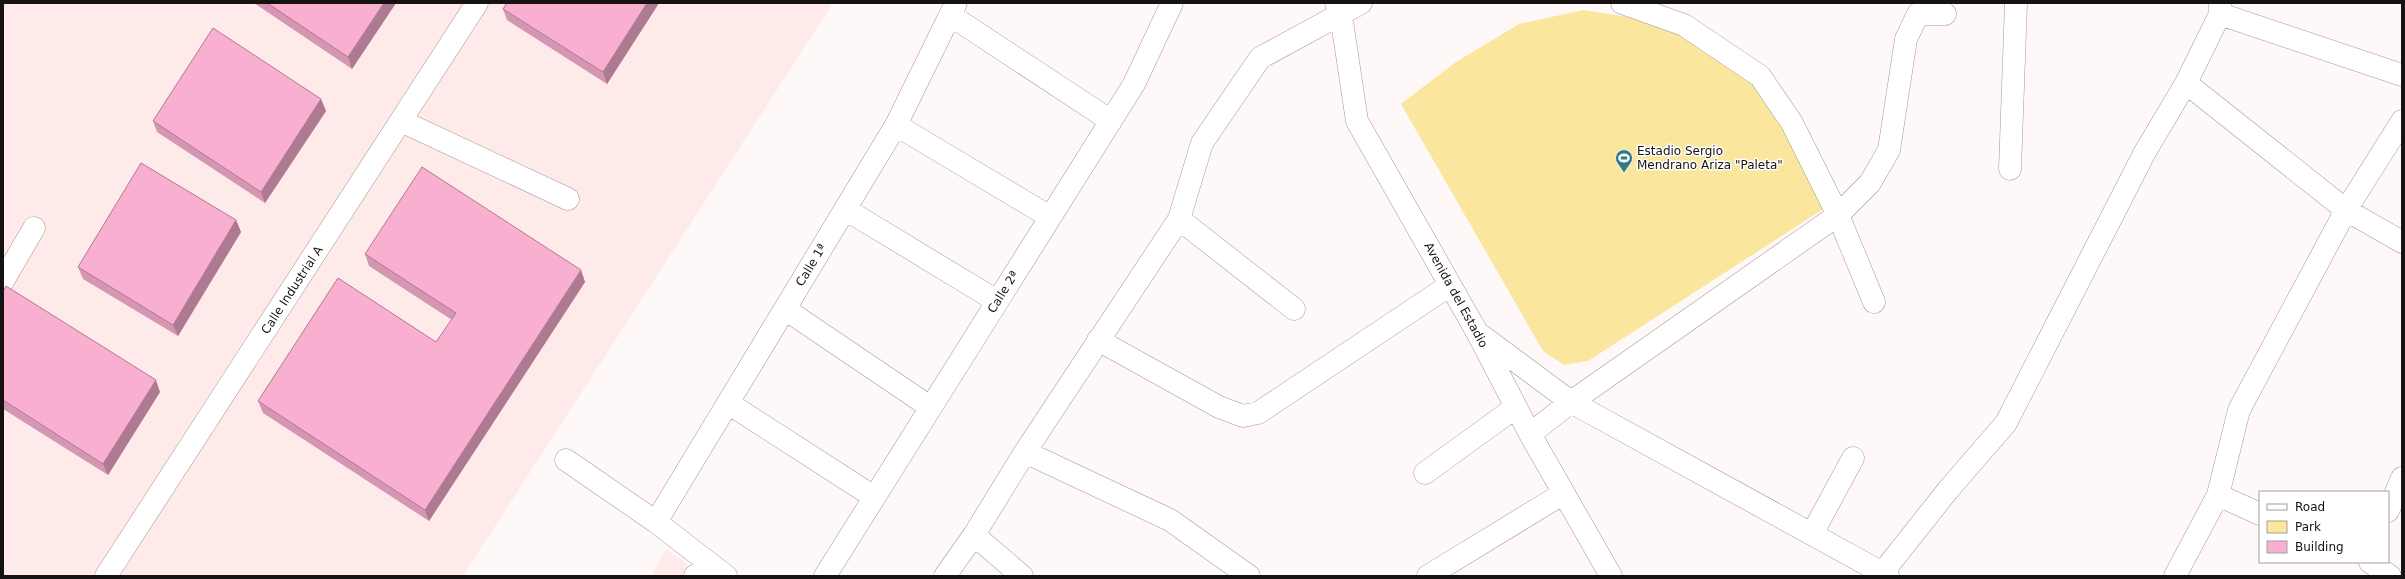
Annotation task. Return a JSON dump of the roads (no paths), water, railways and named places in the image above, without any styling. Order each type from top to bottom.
[{"type":"street","name":"Calle Industrial A","points":[[106,576],[477,3]]},
{"type":"street","name":"Calle 2ª","points":[[825,576],[1134,84],[1172,3]]},
{"type":"street","points":[[945,576],[974,535],[1025,452],[1179,219],[1202,143],[1260,58],[1338,9],[1361,3]]},
{"type":"street","points":[[1622,3],[1684,25],[1760,76],[1792,123],[1838,215],[1874,302]]},
{"type":"street","points":[[2010,168],[2016,3]]},
{"type":"street","points":[[953,9],[1111,121]]},
{"type":"street","name":"Calle 1ª","points":[[656,522],[896,125],[953,9]]},
{"type":"street","name":"Avenida del Estadio","points":[[1338,9],[1357,121],[1478,334],[1530,434],[1610,576]]},
{"type":"street","points":[[1478,334],[1571,402],[1886,574],[1948,490],[2006,423],[2145,152],[2186,83],[2220,9],[2402,75]]},
{"type":"street","points":[[1530,434],[1571,402],[1838,215],[1870,183],[1889,150],[1906,39],[1918,14],[1945,14]]},
{"type":"street","points":[[2186,83],[2346,210],[2402,242]]},
{"type":"street","points":[[2175,576],[2218,496],[2239,410],[2346,210],[2402,121]]},
{"type":"street","points":[[400,122],[568,199]]},
{"type":"street","points":[[896,125],[1050,217]]},
{"type":"street","points":[[845,209],[997,301]]},
{"type":"street","points":[[1179,219],[1294,309]]},
{"type":"street","points":[[3,281],[34,228]]},
{"type":"street","points":[[1098,340],[1219,407],[1243,416],[1258,413],[1450,285]]},
{"type":"street","points":[[785,309],[930,407]]},
{"type":"street","points":[[728,403],[874,497]]},
{"type":"street","points":[[1425,473],[1516,407]]},
{"type":"street","points":[[1025,452],[1170,520],[1249,576]]},
{"type":"street","points":[[1812,534],[1853,458]]},
{"type":"street","points":[[566,460],[656,522],[720,572]]},
{"type":"street","points":[[2389,509],[2402,478]]},
{"type":"street","points":[[1428,576],[1564,493]]},
{"type":"street","points":[[2218,496],[2259,514]]},
{"type":"street","points":[[974,535],[1022,576]]},
{"type":"street","points":[[2371,563],[2390,576]]},
{"type":"street","points":[[694,576],[720,572]]},
{"type":"place","name":"Estadio Sergio Mendrano Ariza \"Paleta\"","points":[[1624,173]]}]
